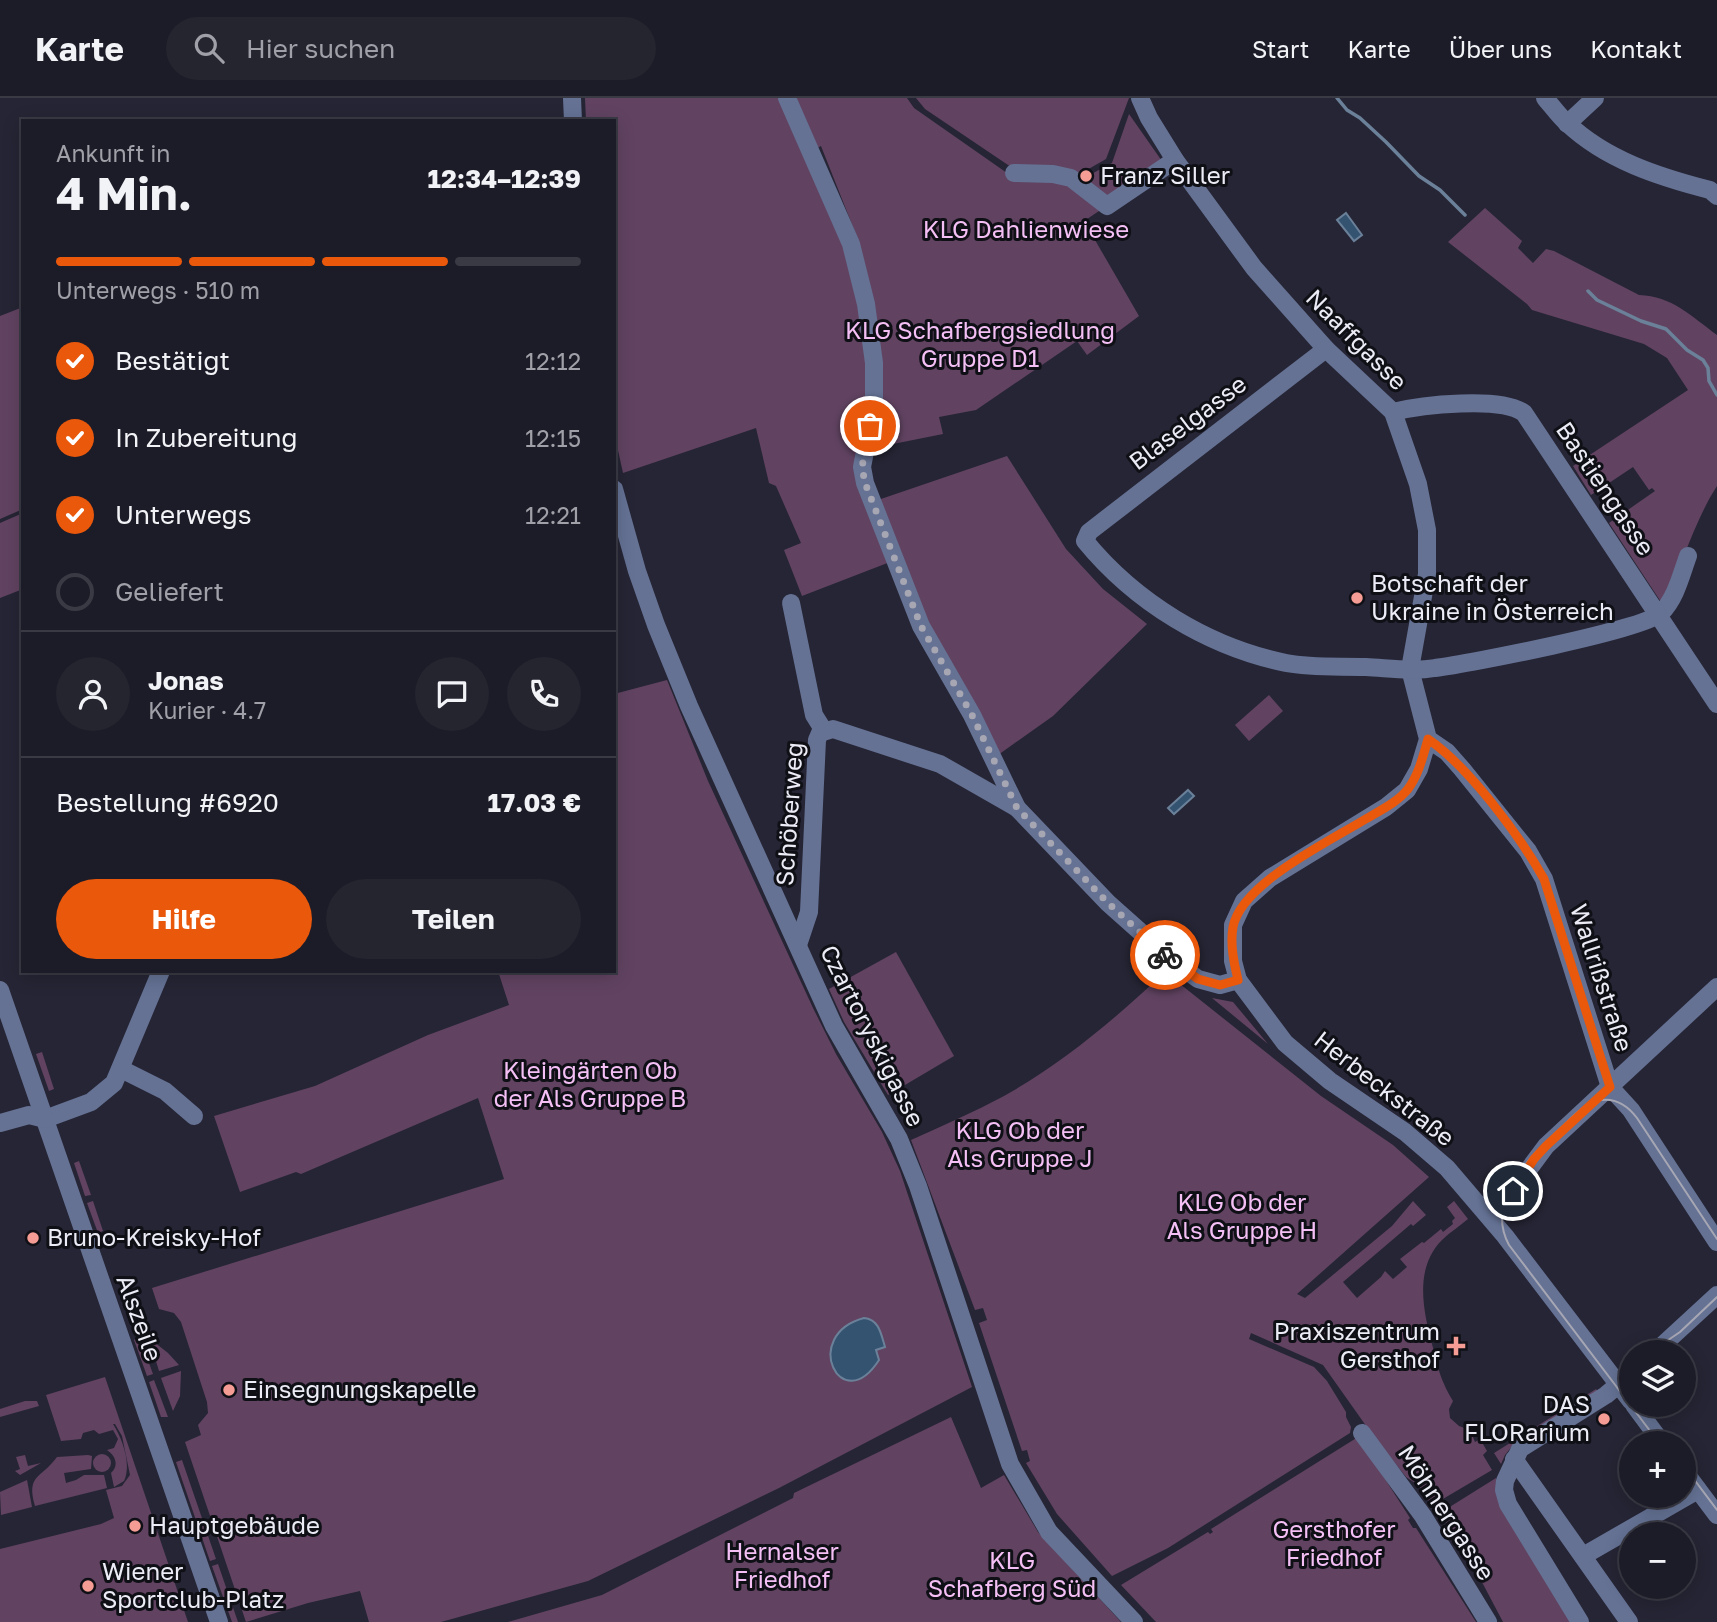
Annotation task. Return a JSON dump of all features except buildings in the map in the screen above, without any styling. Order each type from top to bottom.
[{"type":"street","points":[[572,98],[573,119]]},
{"type":"street","points":[[787,98],[851,244],[866,304],[874,359],[874,406],[862,467],[865,483],[921,626],[972,715],[1017,808],[1108,903],[1172,960],[1198,979],[1220,985],[1238,980],[1233,961],[1233,925],[1244,901],[1270,878],[1386,807],[1407,790],[1419,769],[1428,739]]},
{"type":"street","name":"Naaffgasse","points":[[1140,98],[1175,160],[1254,268],[1326,349],[1393,412],[1418,484],[1427,530],[1427,575],[1410,669],[1428,739]]},
{"type":"street","points":[[1545,98],[1567,124],[1607,152],[1642,170],[1715,192]]},
{"type":"street","points":[[1567,124],[1595,98]]},
{"type":"street","points":[[1014,173],[1053,174],[1071,178],[1107,206],[1175,160]]},
{"type":"street","name":"Blaselgasse","points":[[1326,349],[1098,523],[1085,541],[1112,571],[1149,602],[1180,623],[1216,640],[1286,663],[1327,668],[1410,669]]},
{"type":"street","name":"Bastiengasse","points":[[1393,412],[1415,407],[1472,405],[1509,406],[1524,413],[1717,704]]},
{"type":"street","name":"Czartoryskigasse","points":[[616,497],[656,625],[746,834],[834,1026],[899,1139],[918,1186],[991,1411],[1017,1478],[1049,1532],[1135,1622]]},
{"type":"street","points":[[1410,669],[1433,669],[1616,631],[1659,615],[1674,594],[1688,556]]},
{"type":"street","points":[[792,603],[814,715],[824,731]]},
{"type":"street","name":"Schöberweg","points":[[798,945],[808,912],[817,740],[824,731],[833,729],[940,764],[1017,808]]},
{"type":"street","name":"Wallrißstraße","points":[[1428,739],[1447,752],[1528,851],[1544,879],[1610,1087],[1631,1110],[1717,1242]]},
{"type":"street","points":[[0,1123],[29,1115],[45,1119],[85,1105],[98,1098],[114,1083],[160,973]]},
{"type":"street","name":"Herbeckstraße","points":[[1238,980],[1285,1043],[1330,1081],[1405,1132],[1435,1157],[1488,1215],[1619,1372]]},
{"type":"street","points":[[1488,1215],[1506,1200],[1546,1146],[1717,987]]},
{"type":"street","name":"Alszeile","points":[[0,990],[219,1622]]},
{"type":"street","points":[[121,1069],[165,1091],[194,1116]]},
{"type":"street","points":[[1668,1340],[1717,1295]]},
{"type":"street","points":[[1580,1622],[1508,1504],[1504,1490],[1505,1481],[1520,1449],[1619,1384]]},
{"type":"street","name":"Möhnergasse","points":[[1362,1433],[1423,1516],[1488,1622]]},
{"type":"street","points":[[1514,1460],[1629,1622]]},
{"type":"street","points":[[1696,1487],[1717,1515]]},
{"type":"street","points":[[1583,1556],[1698,1490]]},
{"type":"green space","points":[[585,98],[780,98],[832,212],[858,294],[869,388],[855,466],[890,562],[802,596],[784,550],[801,543],[776,486],[769,483],[756,428],[623,473],[616,441],[616,119],[586,119]]},
{"type":"green space","points":[[796,98],[907,98],[914,108],[1017,180],[1069,180],[1102,209],[1084,221],[1139,316],[1087,355],[1077,341],[976,410],[939,417],[943,434],[873,448],[857,237],[821,146],[817,148]]},
{"type":"green space","points":[[916,98],[1129,98],[1106,159],[1078,175],[1011,167],[925,109]]},
{"type":"green space","points":[[1129,114],[1164,164],[1109,200],[1082,179],[1112,163]]},
{"type":"green space","points":[[1485,208],[1522,241],[1518,248],[1533,263],[1546,249],[1554,251],[1639,295],[1671,303],[1717,335],[1717,486],[1661,602],[1609,523],[1655,491],[1652,488],[1649,490],[1633,467],[1591,495],[1573,466],[1688,390],[1667,358],[1644,344],[1532,310],[1448,242]]},
{"type":"green space","points":[[21,308],[21,510],[0,519],[0,316]]},
{"type":"green space","points":[[1007,456],[1066,549],[1103,589],[1147,624],[1053,716],[998,755],[935,640],[878,500]]},
{"type":"green space","points":[[21,514],[21,590],[0,598],[0,523]]},
{"type":"green space","name":"Kleingärten Ob der Als Gruppe B","points":[[667,680],[708,781],[813,1008],[836,1054],[882,1132],[900,1171],[972,1387],[779,1488],[588,1581],[441,1622],[369,1622],[360,1591],[246,1622],[185,1442],[201,1435],[198,1425],[208,1413],[207,1402],[181,1322],[174,1313],[159,1309],[152,1288],[504,1179],[478,1098],[301,1174],[296,1172],[240,1192],[214,1116],[315,1086],[428,1035],[509,1005],[499,973],[616,973],[616,693]]},
{"type":"green space","points":[[1269,695],[1283,711],[1249,741],[1235,725]]},
{"type":"green space","points":[[896,952],[954,1056],[888,1095],[844,1022],[829,989]]},
{"type":"green space","points":[[1165,972],[1321,1096],[1393,1145],[1429,1177],[1297,1294],[1305,1298],[1392,1226],[1413,1201],[1426,1215],[1413,1226],[1411,1224],[1343,1282],[1357,1298],[1385,1271],[1393,1279],[1407,1267],[1400,1259],[1441,1229],[1443,1232],[1453,1224],[1455,1218],[1447,1207],[1454,1201],[1468,1219],[1445,1237],[1433,1251],[1424,1276],[1424,1304],[1438,1367],[1453,1401],[1449,1409],[1450,1418],[1459,1426],[1470,1430],[1475,1442],[1480,1439],[1487,1451],[1483,1455],[1492,1470],[1431,1506],[1418,1485],[1406,1477],[1369,1430],[1323,1365],[1251,1333],[1249,1339],[1314,1367],[1327,1381],[1346,1412],[1351,1427],[1350,1433],[1168,1548],[1112,1576],[1057,1514],[1026,1463],[1030,1461],[1027,1450],[1022,1451],[979,1323],[987,1320],[983,1308],[975,1310],[911,1140],[993,1102],[1026,1083],[1068,1055]]},
{"type":"green space","points":[[1212,998],[1233,1002],[1268,1044]]},
{"type":"green space","points":[[42,1052],[54,1089],[49,1091],[36,1054]]},
{"type":"green space","points":[[79,1161],[91,1195],[85,1196],[74,1163]]},
{"type":"green space","points":[[93,1201],[103,1231],[98,1233],[87,1203]]},
{"type":"green space","points":[[139,1336],[153,1374],[147,1376],[134,1340]]},
{"type":"green space","points":[[149,1338],[168,1353],[179,1365],[159,1371]]},
{"type":"green space","points":[[181,1371],[180,1396],[173,1411],[161,1378]]},
{"type":"green space","name":"Wiener Sportclub-Platz","points":[[105,1377],[188,1622],[0,1622],[0,1549],[101,1524],[114,1518],[106,1490],[122,1486],[130,1475],[122,1436],[113,1424],[123,1444],[127,1467],[124,1481],[114,1487],[111,1473],[115,1461],[107,1450],[114,1448],[118,1439],[113,1430],[99,1434],[94,1430],[83,1433],[81,1439],[61,1441],[46,1395]]},
{"type":"green space","points":[[154,1380],[168,1417],[161,1417],[149,1382]]},
{"type":"green space","points":[[1596,1389],[1598,1392],[1513,1445],[1501,1464],[1494,1453]]},
{"type":"green space","points":[[25,1401],[37,1401],[39,1406],[0,1417],[0,1409]]},
{"type":"green space","points":[[951,1417],[981,1488],[1004,1475],[1038,1532],[1121,1622],[508,1622],[602,1595],[793,1498],[794,1493]]},
{"type":"green space","name":"Gersthofer Friedhof","points":[[1358,1437],[1410,1518],[1408,1520],[1413,1528],[1416,1528],[1476,1622],[1156,1622],[1121,1585],[1208,1532],[1210,1534],[1213,1532],[1211,1529]]},
{"type":"green space","points":[[98,1454],[106,1454],[111,1463],[109,1470],[98,1472],[93,1467],[93,1459]]},
{"type":"green space","points":[[25,1455],[28,1466],[41,1463],[20,1475],[15,1471],[20,1469],[16,1457]]},
{"type":"green space","points":[[92,1456],[91,1469],[64,1473],[66,1483],[84,1475],[104,1475],[107,1488],[35,1506],[32,1488],[34,1482],[57,1457]]},
{"type":"green space","points":[[182,1460],[216,1559],[210,1561],[176,1462]]},
{"type":"green space","points":[[1496,1478],[1496,1491],[1576,1622],[1503,1622],[1440,1513]]},
{"type":"green space","points":[[27,1480],[32,1507],[1,1515],[0,1492]]},
{"type":"green space","points":[[218,1564],[238,1622],[232,1622],[212,1566]]},
{"type":"water","points":[[1346,213],[1362,235],[1354,241],[1337,220]]},
{"type":"water","points":[[1188,790],[1194,796],[1174,814],[1168,808]]},
{"type":"water","points":[[864,1318],[876,1324],[885,1347],[876,1350],[879,1360],[865,1376],[852,1381],[841,1377],[833,1367],[831,1354],[834,1340],[845,1327]]},
{"type":"waterway","points":[[1337,98],[1419,176],[1440,190],[1465,215]]},
{"type":"waterway","points":[[1588,291],[1597,300],[1641,321],[1666,329],[1687,350],[1703,360],[1708,368],[1709,381],[1717,395]]},
{"type":"tram line","points":[[1650,1431],[1509,1245],[1503,1228],[1502,1211],[1507,1195],[1525,1165],[1575,1115],[1595,1101],[1612,1100],[1626,1107],[1637,1118],[1717,1239]]},
{"type":"tram line","points":[[1668,1340],[1717,1297]]},
{"type":"tram line","points":[[1696,1482],[1717,1510]]},
{"type":"way so far","points":[[870,426],[862,467],[865,483],[921,626],[972,715],[1017,808],[1132,927],[1165,955]]},
{"type":"place","name":"Franz Siller","points":[[1086,176]]},
{"type":"place","name":"Botschaft der Ukraine in Österreich","points":[[1357,598]]},
{"type":"place","name":"Bruno-Kreisky-Hof","points":[[33,1238]]},
{"type":"place","name":"Praxiszentrum Gersthof","points":[[1456,1346]]},
{"type":"place","name":"Einsegnungskapelle","points":[[229,1390]]},
{"type":"place","name":"DAS FLORarium","points":[[1604,1419]]},
{"type":"place","name":"Hauptgebäude","points":[[135,1526]]},
{"type":"place","name":"Wiener Sportclub-Platz","points":[[88,1586]]},
{"type":"route","points":[[1165,955],[1198,979],[1220,985],[1238,980],[1233,961],[1233,925],[1244,901],[1270,878],[1386,807],[1407,790],[1419,769],[1428,739],[1447,752],[1478,789],[1528,851],[1544,879],[1610,1087],[1546,1146],[1513,1191]]},
{"type":"park label","name":"KLG Dahlienwiese","points":[[1026,230]]},
{"type":"park label","name":"KLG Schafbergsiedlung Gruppe D1","points":[[980,345]]},
{"type":"park label","name":"KLG Ob der Als Gruppe J","points":[[1020,1145]]},
{"type":"park label","name":"KLG Ob der Als Gruppe H","points":[[1242,1217]]},
{"type":"park label","name":"Hernalser Friedhof","points":[[782,1566]]},
{"type":"park label","name":"KLG Schafberg Süd","points":[[1012,1575]]}]
